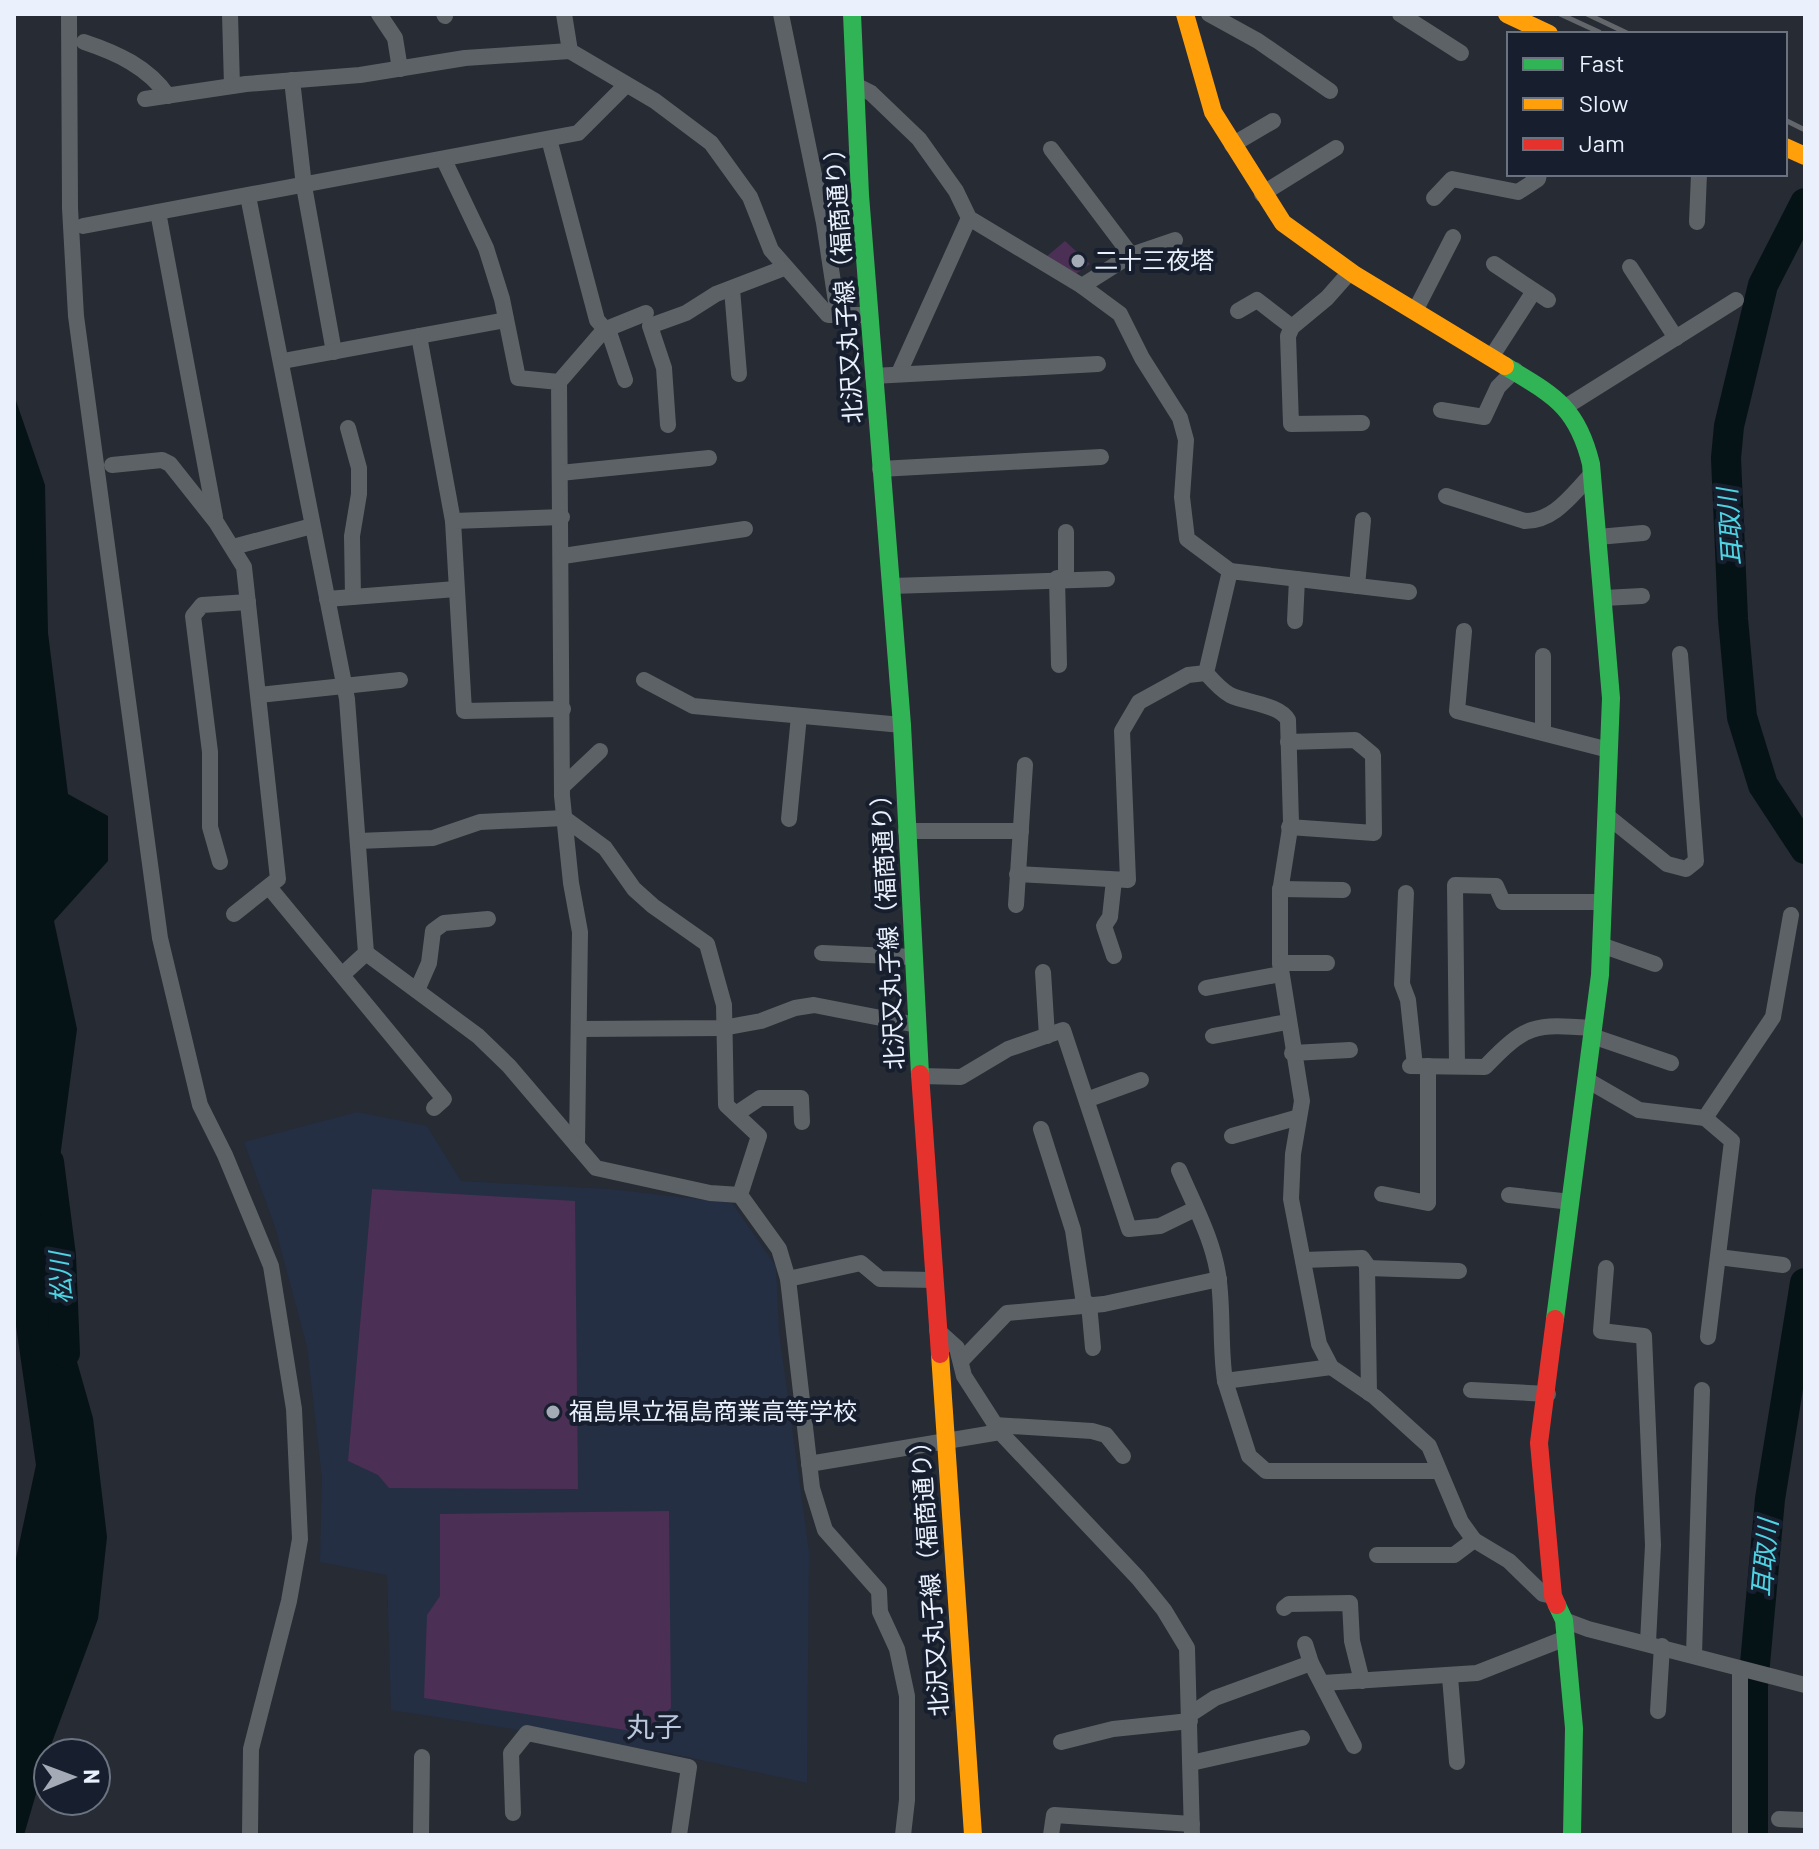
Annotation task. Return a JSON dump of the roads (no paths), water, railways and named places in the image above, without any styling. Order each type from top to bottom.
[{"type":"street","points":[[69,14],[70,208],[76,316],[160,938],[200,1105],[271,1266],[294,1409],[300,1539],[289,1601],[251,1749],[250,1835]]},
{"type":"street","points":[[230,14],[232,86]]},
{"type":"street","points":[[379,14],[395,38],[400,69]]},
{"type":"street","points":[[564,14],[570,51]]},
{"type":"street","points":[[781,14],[824,223],[838,315]]},
{"type":"street","name":"北沢又丸子線（福商通り）","points":[[852,14],[860,195],[902,725],[917,1025],[973,1835]]},
{"type":"street","points":[[1185,14],[1213,112],[1283,223],[1350,272],[1515,370],[1567,406],[1583,429],[1592,474],[1611,698],[1603,902],[1593,1032],[1548,1394],[1539,1443],[1553,1596],[1565,1629],[1574,1728],[1572,1835]]},
{"type":"street","points":[[1209,14],[1258,41],[1330,91]]},
{"type":"street","points":[[1400,14],[1461,53]]},
{"type":"street","points":[[1507,14],[1545,32]]},
{"type":"street","points":[[84,42],[111,51],[155,77],[168,96]]},
{"type":"street","points":[[145,99],[232,86],[400,69],[465,58],[570,51],[691,125],[719,152],[745,189],[771,250],[828,315],[869,315]]},
{"type":"street","points":[[292,80],[304,186],[334,352]]},
{"type":"street","points":[[83,226],[578,133],[625,86]]},
{"type":"street","points":[[857,86],[871,93],[919,139],[956,191],[969,218],[1082,286],[1120,314],[1142,358],[1180,418],[1186,440],[1182,497],[1187,539],[1230,571],[1409,592]]},
{"type":"street","points":[[1232,145],[1273,121]]},
{"type":"street","points":[[549,139],[597,320],[625,380]]},
{"type":"street","points":[[1262,194],[1336,148]]},
{"type":"street","points":[[1051,149],[1131,255]]},
{"type":"street","points":[[444,160],[486,248],[518,378],[559,382]]},
{"type":"street","points":[[1434,198],[1452,179],[1518,192],[1539,176]]},
{"type":"street","points":[[1697,222],[1699,176]]},
{"type":"street","points":[[248,196],[283,361],[344,686],[366,953],[381,966],[418,988],[509,1066],[596,1168],[710,1193],[740,1195]]},
{"type":"street","points":[[158,212],[216,522]]},
{"type":"street","points":[[899,373],[969,218]]},
{"type":"street","points":[[1415,311],[1453,237]]},
{"type":"street","points":[[1082,286],[1131,255],[1175,240]]},
{"type":"street","points":[[1494,264],[1548,300]]},
{"type":"street","points":[[1630,267],[1676,338]]},
{"type":"street","points":[[668,425],[664,368],[650,326],[686,313],[716,294],[784,268]]},
{"type":"street","points":[[1350,272],[1327,298],[1292,327],[1288,336],[1291,424],[1362,423]]},
{"type":"street","points":[[732,289],[739,374]]},
{"type":"street","points":[[1492,356],[1534,291]]},
{"type":"street","points":[[1238,311],[1257,300],[1292,327]]},
{"type":"street","points":[[1567,406],[1736,300]]},
{"type":"street","points":[[577,1146],[580,932],[571,883],[562,787],[563,556],[559,382],[604,330],[646,313]]},
{"type":"street","points":[[283,361],[506,320]]},
{"type":"street","points":[[419,336],[453,521],[464,711],[563,709]]},
{"type":"street","points":[[873,376],[1098,364]]},
{"type":"street","points":[[1441,410],[1484,417],[1498,387],[1515,370]]},
{"type":"street","points":[[348,428],[359,468],[359,494],[352,536],[353,597]]},
{"type":"street","points":[[880,469],[1101,457]]},
{"type":"street","points":[[560,473],[709,458]]},
{"type":"street","points":[[112,465],[162,460],[170,464],[216,522],[244,567],[278,879],[234,914]]},
{"type":"street","points":[[1446,496],[1525,521],[1539,521],[1549,517],[1592,474]]},
{"type":"street","points":[[453,521],[562,517]]},
{"type":"street","points":[[1357,586],[1363,520]]},
{"type":"street","points":[[233,547],[312,526]]},
{"type":"street","points":[[563,556],[745,529]]},
{"type":"street","points":[[1059,665],[1066,532]]},
{"type":"street","points":[[1598,537],[1643,533]]},
{"type":"street","points":[[1206,673],[1230,571]]},
{"type":"street","points":[[891,586],[1107,579]]},
{"type":"street","points":[[1295,621],[1297,579]]},
{"type":"street","points":[[327,599],[456,589]]},
{"type":"street","points":[[1604,598],[1642,596]]},
{"type":"street","points":[[220,862],[210,827],[210,752],[193,616],[202,605],[248,602]]},
{"type":"street","points":[[1464,631],[1457,711],[1609,750]]},
{"type":"street","points":[[1606,815],[1667,864],[1686,869],[1696,861],[1680,654]]},
{"type":"street","points":[[1543,656],[1543,731]]},
{"type":"street","points":[[1206,673],[1225,693],[1285,714],[1289,827],[1280,889],[1281,968],[1287,1022],[1302,1101],[1290,1178],[1319,1344],[1331,1367],[1369,1393],[1429,1446],[1461,1522],[1474,1540],[1509,1561],[1543,1594],[1553,1596]]},
{"type":"street","points":[[1017,874],[1128,880],[1122,731],[1139,702],[1188,675],[1206,673]]},
{"type":"street","points":[[259,695],[400,680]]},
{"type":"street","points":[[644,680],[693,706],[902,725]]},
{"type":"street","points":[[789,819],[799,716]]},
{"type":"street","points":[[1288,742],[1355,740],[1373,755],[1374,833],[1289,827]]},
{"type":"street","points":[[562,787],[600,751]]},
{"type":"street","points":[[1016,905],[1025,765]]},
{"type":"street","points":[[358,841],[433,838],[480,822],[564,818],[605,848],[634,889],[707,944],[724,1005],[726,1105],[759,1136],[740,1195]]},
{"type":"street","points":[[906,831],[1021,831]]},
{"type":"street","points":[[1114,880],[1110,917],[1104,926],[1114,956]]},
{"type":"street","points":[[1457,1065],[1455,885],[1496,886],[1503,902],[1603,902]]},
{"type":"street","points":[[269,887],[444,1099],[434,1108]]},
{"type":"street","points":[[1280,889],[1343,890]]},
{"type":"street","points":[[1382,1194],[1428,1203],[1418,1066],[1408,1000],[1402,984],[1406,893]]},
{"type":"street","points":[[1705,1118],[1773,1017],[1791,915]]},
{"type":"street","points":[[418,988],[429,963],[433,931],[444,923],[488,919]]},
{"type":"street","points":[[1601,945],[1655,964]]},
{"type":"street","points":[[342,975],[366,953]]},
{"type":"street","points":[[822,953],[913,957]]},
{"type":"street","points":[[1206,988],[1281,968],[1327,963]]},
{"type":"street","points":[[1043,972],[1047,1036]]},
{"type":"street","points":[[581,1029],[723,1028],[761,1021],[795,1008],[814,1005],[917,1025]]},
{"type":"street","points":[[1213,1036],[1287,1022]]},
{"type":"street","points":[[1418,1066],[1485,1067],[1508,1042],[1538,1024],[1593,1032],[1671,1063]]},
{"type":"street","points":[[921,1076],[961,1077],[1008,1049],[1063,1030],[1089,1099],[1129,1229],[1160,1226],[1195,1209]]},
{"type":"street","points":[[1292,1053],[1350,1050]]},
{"type":"street","points":[[1089,1099],[1141,1080]]},
{"type":"street","points":[[1587,1080],[1639,1110],[1705,1118],[1732,1141],[1708,1337]]},
{"type":"street","points":[[736,1114],[760,1098],[801,1098],[802,1122]]},
{"type":"street","points":[[1232,1136],[1299,1117]]},
{"type":"street","points":[[1041,1129],[1073,1230],[1093,1348]]},
{"type":"street","points":[[1179,1170],[1219,1279],[1221,1354],[1225,1381],[1249,1456],[1266,1471],[1437,1471]]},
{"type":"street","points":[[740,1195],[779,1249],[788,1279],[809,1464],[825,1530],[879,1591],[880,1612],[897,1649],[907,1696],[907,1800],[903,1835]]},
{"type":"street","points":[[1509,1195],[1571,1202]]},
{"type":"street","points":[[1718,1257],[1783,1265]]},
{"type":"street","points":[[1303,1260],[1362,1258],[1367,1268],[1369,1393]]},
{"type":"street","points":[[788,1279],[861,1263],[880,1279],[934,1280]]},
{"type":"street","points":[[1367,1268],[1459,1271]]},
{"type":"street","points":[[1606,1268],[1601,1331],[1644,1336],[1658,1711]]},
{"type":"street","points":[[961,1361],[1007,1313],[1086,1304],[1219,1279]]},
{"type":"street","points":[[937,1330],[957,1348],[964,1376],[997,1428],[1138,1578],[1174,1625],[1187,1648],[1192,1829],[1054,1815],[1051,1835]]},
{"type":"street","points":[[1225,1381],[1331,1367]]},
{"type":"street","points":[[1471,1390],[1548,1394]]},
{"type":"street","points":[[1694,1655],[1702,1390]]},
{"type":"street","points":[[809,1464],[997,1428],[1092,1431],[1106,1435],[1123,1456]]},
{"type":"street","points":[[1377,1555],[1454,1555],[1474,1540]]},
{"type":"street","points":[[1284,1608],[1289,1604],[1350,1603],[1352,1641],[1362,1681]]},
{"type":"street","points":[[1323,1683],[1477,1673],[1565,1629],[1588,1629],[1805,1685]]},
{"type":"street","points":[[1305,1644],[1311,1663],[1354,1746]]},
{"type":"street","points":[[1061,1742],[1113,1729],[1190,1718],[1215,1698],[1311,1663]]},
{"type":"street","points":[[1740,1835],[1744,1670]]},
{"type":"street","points":[[1450,1677],[1457,1762]]},
{"type":"street","points":[[513,1813],[511,1753],[527,1733],[689,1767],[679,1835]]},
{"type":"street","points":[[1191,1763],[1302,1738]]},
{"type":"street","points":[[421,1835],[422,1757]]},
{"type":"street","points":[[1779,1819],[1805,1820]]},
{"type":"waterway","name":"耳取川","points":[[1805,203],[1763,285],[1729,426],[1726,458],[1733,619],[1742,717],[1763,785],[1805,849]]},
{"type":"waterway","name":"松川","points":[[49,1162],[61,1256],[65,1353]]},
{"type":"waterway","name":"耳取川","points":[[1753,1835],[1753,1686],[1770,1499],[1805,1283]]},
{"type":"railway","points":[[1560,14],[1599,32]]},
{"type":"railway","points":[[1587,14],[1625,32]]},
{"type":"railway","points":[[1787,121],[1805,130]]},
{"type":"place","name":"二十三夜塔","points":[[1078,261]]},
{"type":"place","name":"福島県立福島商業高等学校","points":[[553,1412]]},
{"type":"district","name":"丸子","points":[[654,1727]]}]
